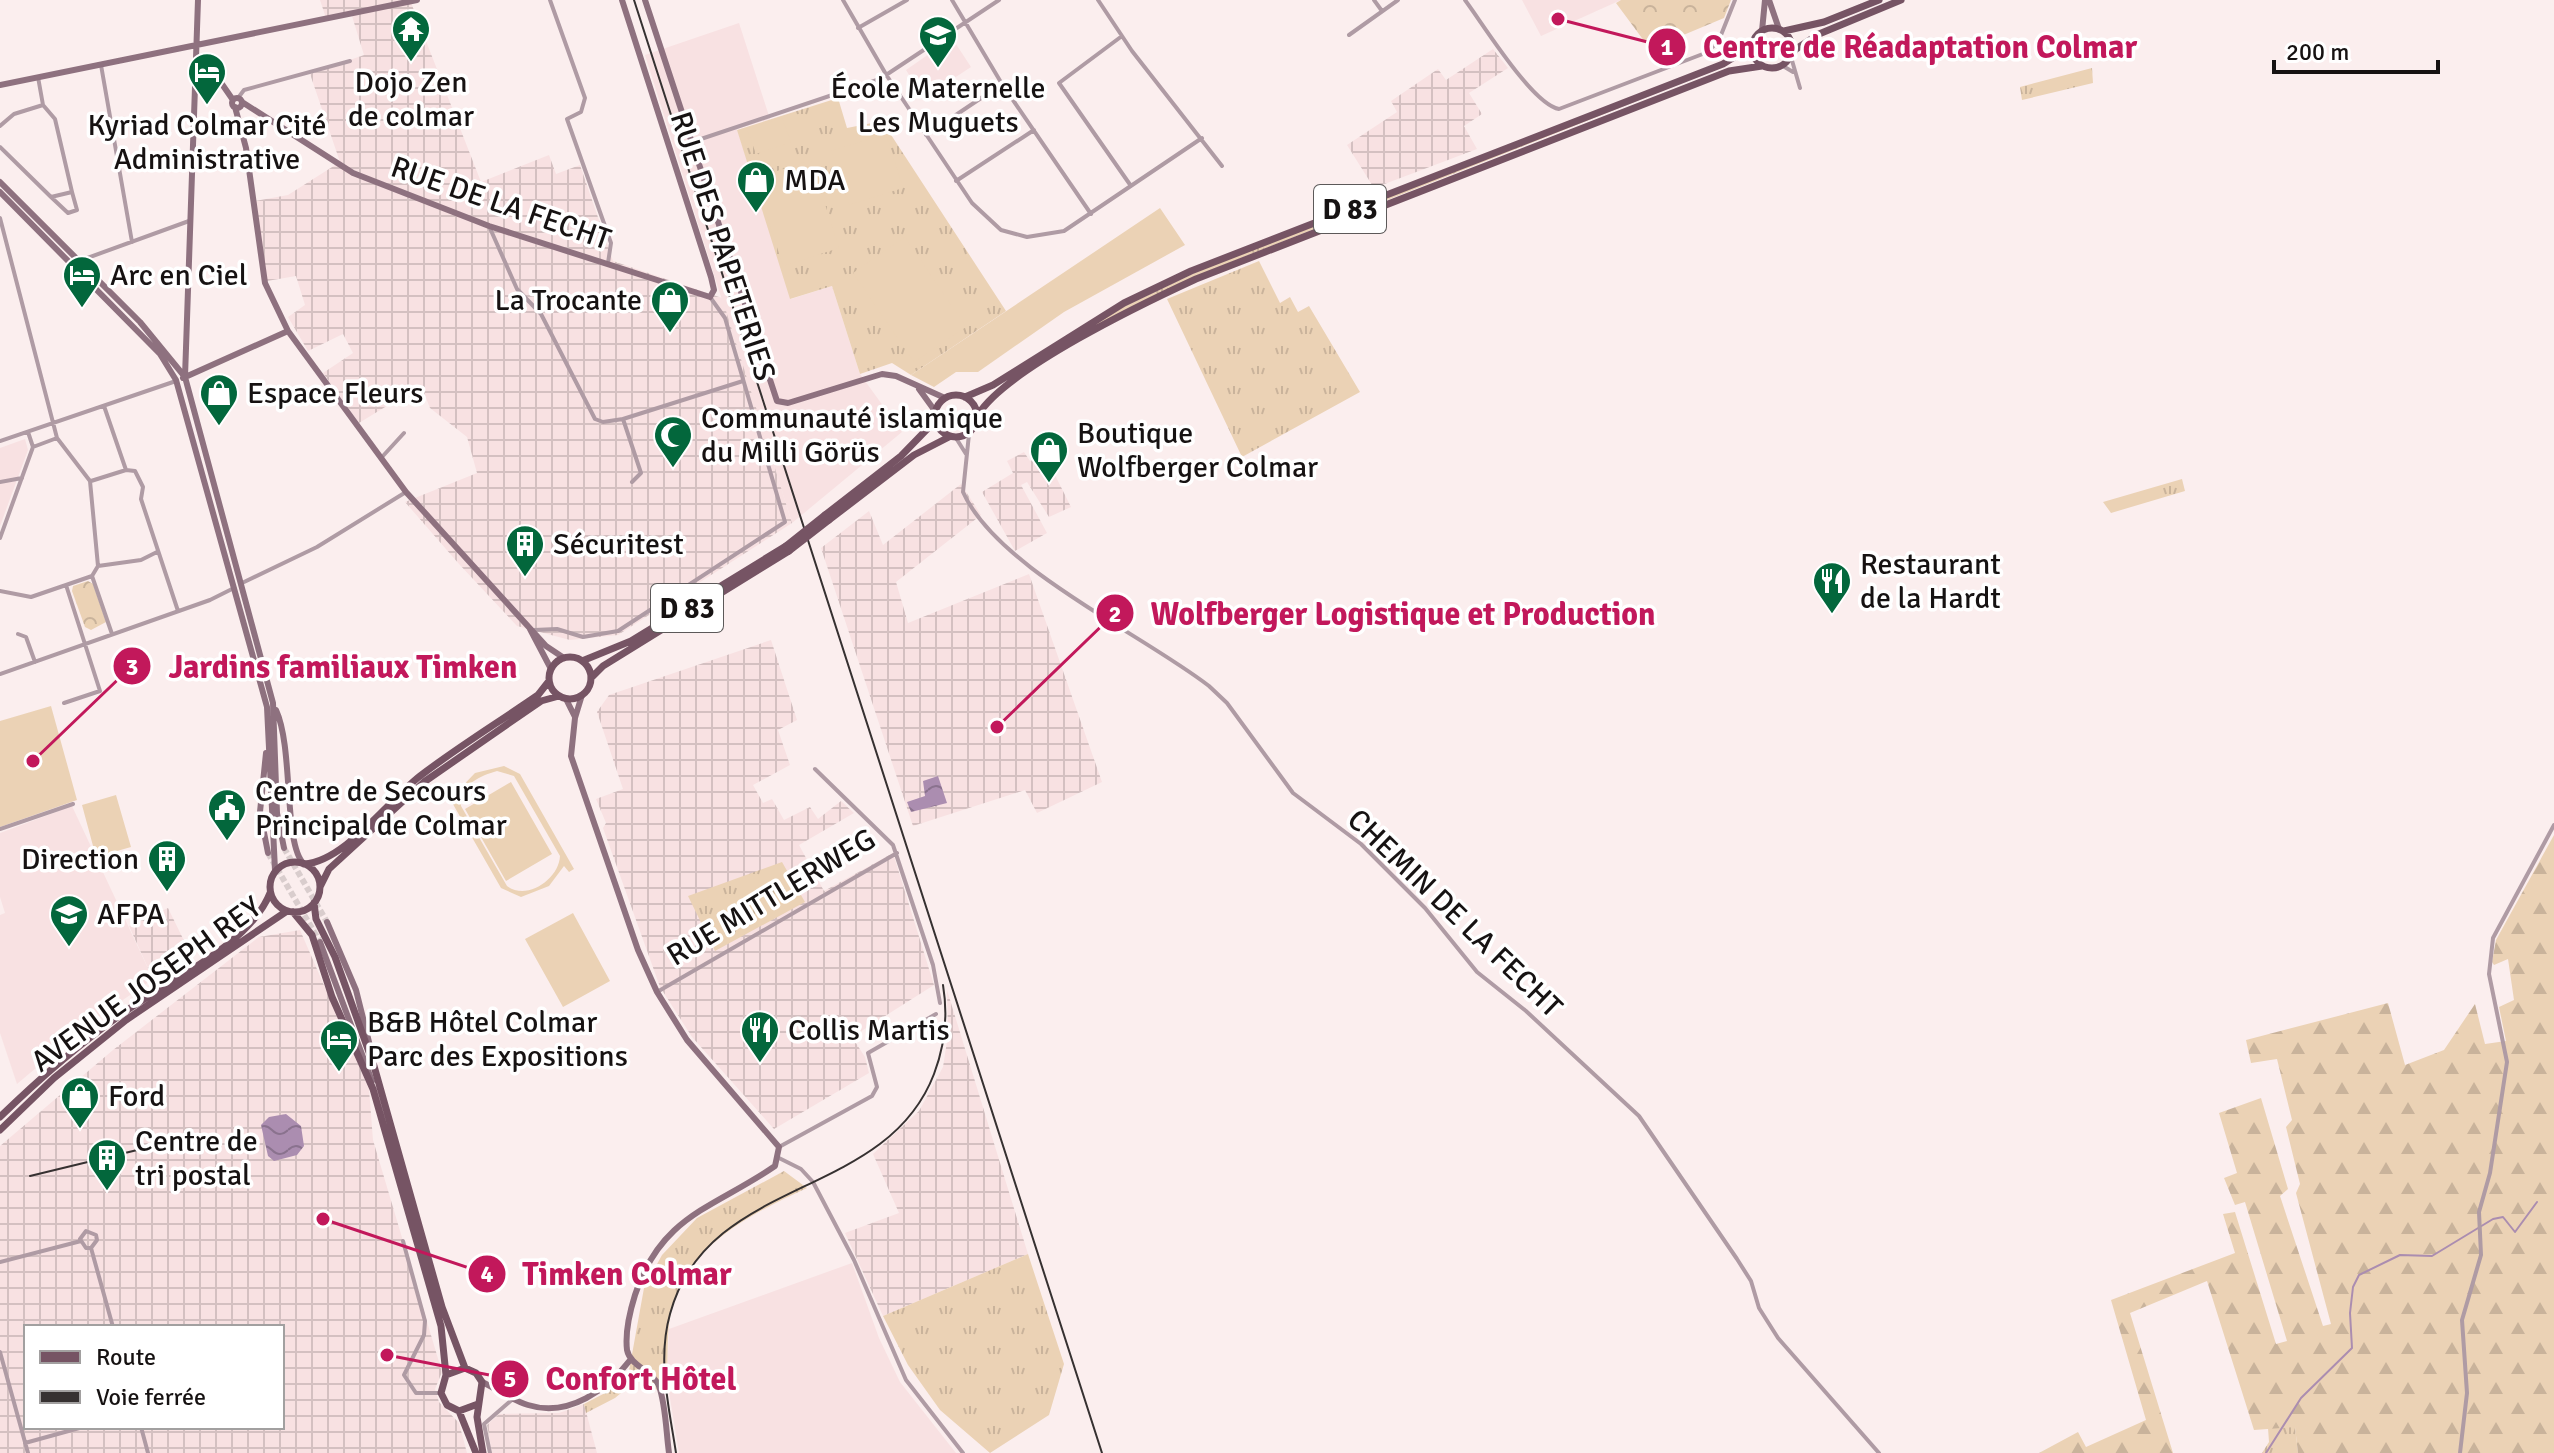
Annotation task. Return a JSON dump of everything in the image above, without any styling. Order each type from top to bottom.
[{"type":"main road","points":[[1879,0],[1824,22],[1762,31],[1752,46],[1754,57],[1762,66],[1772,69],[1783,66],[1792,54],[1819,34],[1901,0]]},
{"type":"main road","points":[[1781,30],[1792,42],[1792,54]]},
{"type":"main road","name":"D 83","points":[[965,397],[993,385],[1124,303],[1191,271],[1723,64],[1752,46]]},
{"type":"main road","name":"D 83","points":[[978,415],[999,392],[1063,349],[1128,311],[1196,279],[1729,71],[1762,66]]},
{"type":"main road","points":[[965,397],[974,404],[978,415],[969,434],[952,437],[935,421],[935,411],[945,398],[965,397]]},
{"type":"main road","name":"D 83","points":[[827,518],[901,456],[935,421]]},
{"type":"main road","name":"D 83","points":[[591,678],[603,666],[788,548],[914,455],[952,437]]},
{"type":"main road","name":"D 83","points":[[582,661],[631,641],[788,548]]},
{"type":"main road","points":[[465,1368],[442,1307],[374,1066],[335,957],[316,919],[314,903],[329,869],[424,782],[541,701],[582,695],[591,678],[582,661],[564,658],[551,669],[549,681],[538,695],[419,777],[339,850],[322,860],[304,864],[288,863],[275,870],[270,893],[275,903],[290,911],[312,935],[332,997],[373,1089],[441,1326],[446,1375],[441,1393],[447,1405],[459,1411],[476,1453]]},
{"type":"main road","points":[[549,681],[562,697]]},
{"type":"main road","points":[[304,864],[315,872],[320,887]]},
{"type":"main road","name":"AVENUE JOSEPH REY","points":[[0,1117],[98,1031],[214,954],[262,909],[270,893]]},
{"type":"main road","points":[[290,911],[314,903]]},
{"type":"main road","name":"AVENUE JOSEPH REY","points":[[0,1130],[54,1078],[114,1029],[290,911]]},
{"type":"main road","points":[[446,1375],[465,1368],[476,1373],[482,1382],[483,1396],[478,1404],[477,1417],[483,1453]]},
{"type":"main road","points":[[459,1411],[478,1404]]},
{"type":"street","points":[[198,0],[185,377],[267,707],[275,870]]},
{"type":"street","points":[[0,85],[417,0]]},
{"type":"street","points":[[550,0],[585,98],[581,112],[567,119],[611,243],[608,263]]},
{"type":"street","name":"RUE DES PAPETERIES","points":[[531,628],[557,629],[583,637],[618,631],[782,527],[785,513],[725,318],[710,297],[714,290],[711,277],[622,0]]},
{"type":"street","points":[[645,0],[777,401],[788,403],[882,374],[896,376],[919,389],[945,398]]},
{"type":"street","points":[[843,0],[887,76],[956,181],[980,214],[1013,234],[1053,235],[1091,214],[1202,138]]},
{"type":"street","points":[[858,28],[907,0]]},
{"type":"street","points":[[952,0],[1002,84],[1091,214]]},
{"type":"street","points":[[691,142],[887,76],[999,0]]},
{"type":"street","points":[[1098,0],[1222,166]]},
{"type":"street","points":[[1374,0],[1382,11]]},
{"type":"street","points":[[1349,35],[1398,0]]},
{"type":"street","points":[[1465,0],[1531,87],[1549,106],[1559,109],[1708,52],[1719,40],[1735,0]]},
{"type":"street","points":[[1767,0],[1781,30]]},
{"type":"street","points":[[1762,31],[1767,0]]},
{"type":"street","points":[[1122,36],[1059,83],[1131,186]]},
{"type":"street","points":[[1792,54],[1793,72],[1800,88]]},
{"type":"street","name":"RUE DE LA FECHT","points":[[197,60],[206,61],[238,103],[353,173],[489,226],[710,297]]},
{"type":"street","points":[[350,61],[244,90],[238,103],[265,283],[288,331],[406,492],[546,646],[564,658]]},
{"type":"street","points":[[101,65],[132,242]]},
{"type":"street","points":[[1783,66],[1793,72]]},
{"type":"street","points":[[0,147],[68,213],[77,210],[55,119],[43,105],[38,77]]},
{"type":"street","points":[[926,135],[1002,84]]},
{"type":"street","points":[[0,126],[14,114],[43,105]]},
{"type":"street","points":[[956,181],[1034,130]]},
{"type":"street","points":[[1,189],[79,261],[170,355],[185,377]]},
{"type":"street","points":[[1,189],[5,202],[160,354],[176,380],[273,703],[280,717],[290,771],[292,845],[304,864]]},
{"type":"street","points":[[51,197],[72,192]]},
{"type":"street","points":[[0,218],[52,424],[57,438],[90,481],[98,566],[92,576],[31,597],[0,591]]},
{"type":"street","points":[[79,261],[190,220]]},
{"type":"street","points":[[489,226],[517,289],[541,314],[591,413],[603,422],[623,419],[743,381]]},
{"type":"street","points":[[0,441],[185,377],[288,331]]},
{"type":"street","points":[[170,355],[184,352]]},
{"type":"street","points":[[919,389],[935,411]]},
{"type":"street","points":[[104,406],[126,470]]},
{"type":"street","points":[[623,419],[641,473],[632,482]]},
{"type":"street","points":[[0,538],[33,447],[28,432]]},
{"type":"street","points":[[380,459],[404,433]]},
{"type":"street","name":"CHEMIN DE LA FECHT","points":[[969,434],[963,492],[997,539],[1027,566],[1209,686],[1227,703],[1293,793],[1361,844],[1425,908],[1477,972],[1526,1011],[1633,1110],[1751,1281],[1759,1308],[1778,1338],[1879,1453]]},
{"type":"street","points":[[952,437],[967,456]]},
{"type":"street","points":[[33,447],[57,438]]},
{"type":"street","points":[[90,481],[126,470],[135,471],[143,487],[141,499],[178,611]]},
{"type":"street","points":[[0,482],[22,478]]},
{"type":"street","points":[[0,674],[178,611],[238,585],[317,547],[406,492]]},
{"type":"street","points":[[98,566],[141,560],[157,552]]},
{"type":"street","points":[[92,576],[112,634]]},
{"type":"street","points":[[64,703],[100,691],[66,585]]},
{"type":"street","points":[[531,628],[551,669]]},
{"type":"street","points":[[546,646],[550,631]]},
{"type":"street","points":[[18,634],[26,637],[35,662]]},
{"type":"street","points":[[582,695],[571,746],[574,767],[638,950],[657,992],[687,1040],[779,1147],[779,1158],[766,1172],[699,1208],[654,1254],[642,1275],[630,1309],[627,1347],[631,1359],[658,1383],[669,1453]]},
{"type":"street","points":[[562,697],[575,718]]},
{"type":"street","points":[[273,703],[277,813],[284,848]]},
{"type":"street","points":[[268,853],[263,834],[260,789],[269,745]]},
{"type":"street","name":"RUE MITTLERWEG","points":[[657,992],[897,853],[888,839],[815,769]]},
{"type":"street","points":[[0,829],[73,804]]},
{"type":"street","points":[[2460,1453],[2467,1393],[2462,1320],[2481,1255],[2478,1230],[2507,1062],[2488,956],[2511,901],[2554,825]]},
{"type":"street","points":[[897,853],[933,965],[940,1003]]},
{"type":"street","points":[[327,922],[356,990],[374,1066]]},
{"type":"street","points":[[320,942],[373,1089]]},
{"type":"street","points":[[779,1147],[872,1096],[877,1087],[868,1053],[936,1014]]},
{"type":"street","points":[[779,1158],[801,1169],[813,1182],[854,1260],[906,1380],[963,1453]]},
{"type":"street","points":[[81,1241],[82,1234],[91,1231],[97,1240],[91,1248]]},
{"type":"street","points":[[0,1262],[81,1241],[91,1248],[112,1325]]},
{"type":"street","points":[[403,1241],[425,1321],[424,1335],[404,1375],[416,1393],[441,1393]]},
{"type":"street","points":[[0,1352],[28,1453]]},
{"type":"street","points":[[482,1382],[539,1406],[578,1402],[604,1389],[631,1359]]},
{"type":"street","points":[[483,1396],[499,1390]]},
{"type":"street","points":[[490,1453],[484,1424],[514,1398]]},
{"type":"street","points":[[25,1443],[76,1429]]},
{"type":"street","points":[[142,1429],[148,1453]]},
{"type":"shaded area","points":[[320,0],[410,0],[481,182],[549,155],[556,174],[580,165],[613,261],[722,298],[792,523],[618,635],[570,640],[517,626],[459,564],[405,502],[477,473],[467,437],[430,408],[421,385],[359,423],[323,373],[353,353],[343,334],[308,351],[288,317],[305,305],[296,276],[267,281],[255,201],[288,195],[340,162],[310,74],[364,55],[352,16],[326,18]]},
{"type":"shaded area","points":[[1522,0],[1621,0],[1541,36]]},
{"type":"shaded area","points":[[739,23],[770,119],[737,129],[791,299],[832,286],[860,374],[902,432],[792,523],[645,55]]},
{"type":"shaded area","name":"École Maternelle Les Muguets","points":[[952,38],[971,67],[924,98],[906,70]]},
{"type":"shaded area","points":[[1493,49],[1508,68],[1469,93],[1482,114],[1464,126],[1477,149],[1374,188],[1347,145],[1397,112],[1391,101],[1438,69],[1446,80]]},
{"type":"shaded area","points":[[25,439],[28,450],[0,526],[0,448]]},
{"type":"shaded area","points":[[1024,452],[1030,461],[1038,458],[1043,468],[1050,465],[1071,507],[1049,517],[1027,482],[1021,485],[1047,533],[1015,551],[982,492],[1013,473],[1007,461]]},
{"type":"shaded area","points":[[961,484],[981,515],[896,582],[908,623],[1029,574],[1102,782],[1037,813],[1025,790],[913,826],[821,548],[869,511],[883,545]]},
{"type":"shaded area","points":[[771,640],[797,720],[778,730],[790,765],[753,785],[763,803],[772,799],[784,820],[810,807],[818,819],[841,801],[854,813],[799,845],[824,891],[893,853],[934,985],[852,1037],[865,1057],[869,1073],[774,1129],[692,1037],[660,987],[603,828],[606,823],[596,799],[623,789],[597,712],[609,695]]},
{"type":"shaded area","name":"AFPA","points":[[72,806],[153,979],[87,1025],[17,1084],[0,1033],[0,915],[5,913],[0,897],[0,833]]},
{"type":"shaded area","points":[[168,908],[191,955],[153,979],[129,926]]},
{"type":"shaded area","points":[[300,930],[369,1089],[373,1140],[442,1372],[435,1389],[439,1402],[459,1423],[467,1453],[0,1453],[0,1146],[113,1050],[259,937]]},
{"type":"shaded area","points":[[947,990],[1028,1254],[883,1316],[845,1233],[899,1213],[873,1154],[919,1111],[943,1067],[948,1035]]},
{"type":"shaded area","points":[[852,1263],[879,1338],[900,1382],[956,1453],[679,1453],[667,1380],[669,1329]]},
{"type":"shaded area","points":[[584,1404],[597,1453],[492,1453],[487,1425],[499,1414],[559,1413]]},
{"type":"green space","points":[[1621,0],[1731,0],[1724,18],[1650,49],[1616,3]]},
{"type":"green space","points":[[2092,68],[2093,83],[2022,100],[2020,87]]},
{"type":"green space","points":[[1672,87],[1211,270],[1046,357],[1121,308],[1205,268]]},
{"type":"green space","points":[[838,98],[847,128],[882,121],[1006,311],[911,375],[892,363],[860,374],[832,286],[790,299],[737,130]]},
{"type":"green space","points":[[782,118],[791,142],[756,154],[747,129]]},
{"type":"green space","points":[[886,134],[903,188],[849,205],[831,151]]},
{"type":"green space","points":[[811,160],[839,248],[783,266],[755,178]]},
{"type":"green space","points":[[1160,208],[1185,245],[1064,312],[978,372],[956,372],[934,387],[911,375]]},
{"type":"green space","points":[[905,237],[966,327],[914,362],[853,273]]},
{"type":"green space","points":[[1259,261],[1280,303],[1290,297],[1298,312],[1309,306],[1360,392],[1242,457],[1167,299]]},
{"type":"green space","points":[[2182,479],[2185,491],[2111,513],[2103,502]]},
{"type":"green space","points":[[88,581],[93,584],[106,622],[91,630],[85,627],[72,591],[73,586]]},
{"type":"green space","points":[[51,706],[77,800],[0,827],[0,721]]},
{"type":"green space","points":[[504,766],[520,774],[574,869],[569,872],[564,866],[549,886],[521,897],[501,888],[450,799],[475,773]],"holes":[[[497,771],[514,776],[560,856],[548,880],[524,891],[507,886],[461,806],[463,792],[478,779]]]},
{"type":"green space","points":[[511,782],[552,854],[506,881],[465,809]]},
{"type":"green space","points":[[116,795],[131,847],[96,857],[82,805]]},
{"type":"green space","points":[[2554,835],[2554,1453],[2298,1453],[2295,1427],[2254,1430],[2207,1281],[2130,1313],[2173,1453],[2039,1453],[2078,1432],[2086,1447],[2146,1420],[2111,1300],[2235,1253],[2223,1214],[2235,1212],[2276,1344],[2287,1341],[2245,1202],[2235,1205],[2224,1178],[2237,1173],[2219,1113],[2261,1098],[2288,1189],[2280,1196],[2323,1326],[2331,1324],[2296,1193],[2300,1184],[2286,1127],[2292,1120],[2277,1059],[2251,1063],[2246,1040],[2388,1003],[2405,1065],[2444,1050],[2475,1004],[2485,1044],[2506,1041],[2499,1007],[2514,1000],[2508,959],[2494,965],[2492,962],[2496,940]]},
{"type":"green space","points":[[782,862],[805,902],[715,951],[688,896]]},
{"type":"green space","points":[[573,913],[610,981],[563,1007],[525,939]]},
{"type":"green space","points":[[784,1171],[807,1188],[762,1210],[719,1238],[686,1275],[675,1298],[669,1324],[667,1380],[656,1390],[649,1380],[639,1378],[615,1398],[586,1413],[584,1404],[607,1392],[629,1371],[644,1288],[662,1255],[697,1218]]},
{"type":"green space","points":[[1028,1254],[1064,1364],[1049,1415],[990,1453],[940,1410],[908,1365],[883,1316]]},
{"type":"green space","points":[[2295,1426],[2298,1453],[2262,1453],[2269,1442],[2268,1428]]},
{"type":"water","points":[[938,776],[947,803],[911,812],[907,802],[925,796],[923,781]]},
{"type":"water","points":[[286,1114],[301,1126],[304,1146],[297,1155],[274,1161],[268,1156],[261,1125],[269,1117]]},
{"type":"waterway","points":[[2266,1453],[2301,1398],[2352,1348],[2350,1313],[2353,1287],[2359,1275],[2400,1255],[2432,1256],[2493,1219],[2503,1217],[2515,1232],[2537,1202]]},
{"type":"tunnel","points":[[284,848],[327,922]]},
{"type":"tunnel","points":[[268,853],[320,942]]},
{"type":"railway","points":[[634,0],[1102,1453]]},
{"type":"railway","points":[[676,1453],[664,1349],[670,1314],[690,1269],[720,1235],[757,1210],[839,1169],[877,1146],[910,1115],[934,1074],[941,1052],[945,1019],[943,985]]},
{"type":"railway","points":[[30,1176],[195,1136]]},
{"type":"place","name":"Centre de Réadaptation Colmar","points":[[1558,19]]},
{"type":"place","name":"Dojo Zen de colmar","points":[[411,63]]},
{"type":"place","name":"École Maternelle Les Muguets","points":[[938,69]]},
{"type":"place","name":"Kyriad Colmar Cité Administrative","points":[[207,106]]},
{"type":"place","name":"MDA","points":[[756,214]]},
{"type":"place","name":"Arc en Ciel","points":[[82,309]]},
{"type":"place","name":"La Trocante","points":[[670,334]]},
{"type":"place","name":"Espace Fleurs","points":[[219,427]]},
{"type":"place","name":"Communauté islamique du Milli Görüs","points":[[673,469]]},
{"type":"place","name":"Boutique Wolfberger Colmar","points":[[1049,484]]},
{"type":"place","name":"Sécuritest","points":[[525,578]]},
{"type":"place","name":"Restaurant de la Hardt","points":[[1832,615]]},
{"type":"place","name":"Wolfberger Logistique et Production","points":[[997,727]]},
{"type":"place","name":"Jardins familiaux Timken","points":[[33,761]]},
{"type":"place","name":"Centre de Secours Principal de Colmar","points":[[227,842]]},
{"type":"place","name":"Direction","points":[[167,893]]},
{"type":"place","name":"AFPA","points":[[69,948]]},
{"type":"place","name":"Collis Martis","points":[[760,1064]]},
{"type":"place","name":"B&B Hôtel Colmar Parc des Expositions","points":[[339,1073]]},
{"type":"place","name":"Ford","points":[[80,1130]]},
{"type":"place","name":"Centre de tri postal","points":[[107,1192]]},
{"type":"place","name":"Timken Colmar","points":[[323,1219]]},
{"type":"place","name":"Confort Hôtel","points":[[387,1355]]}]
